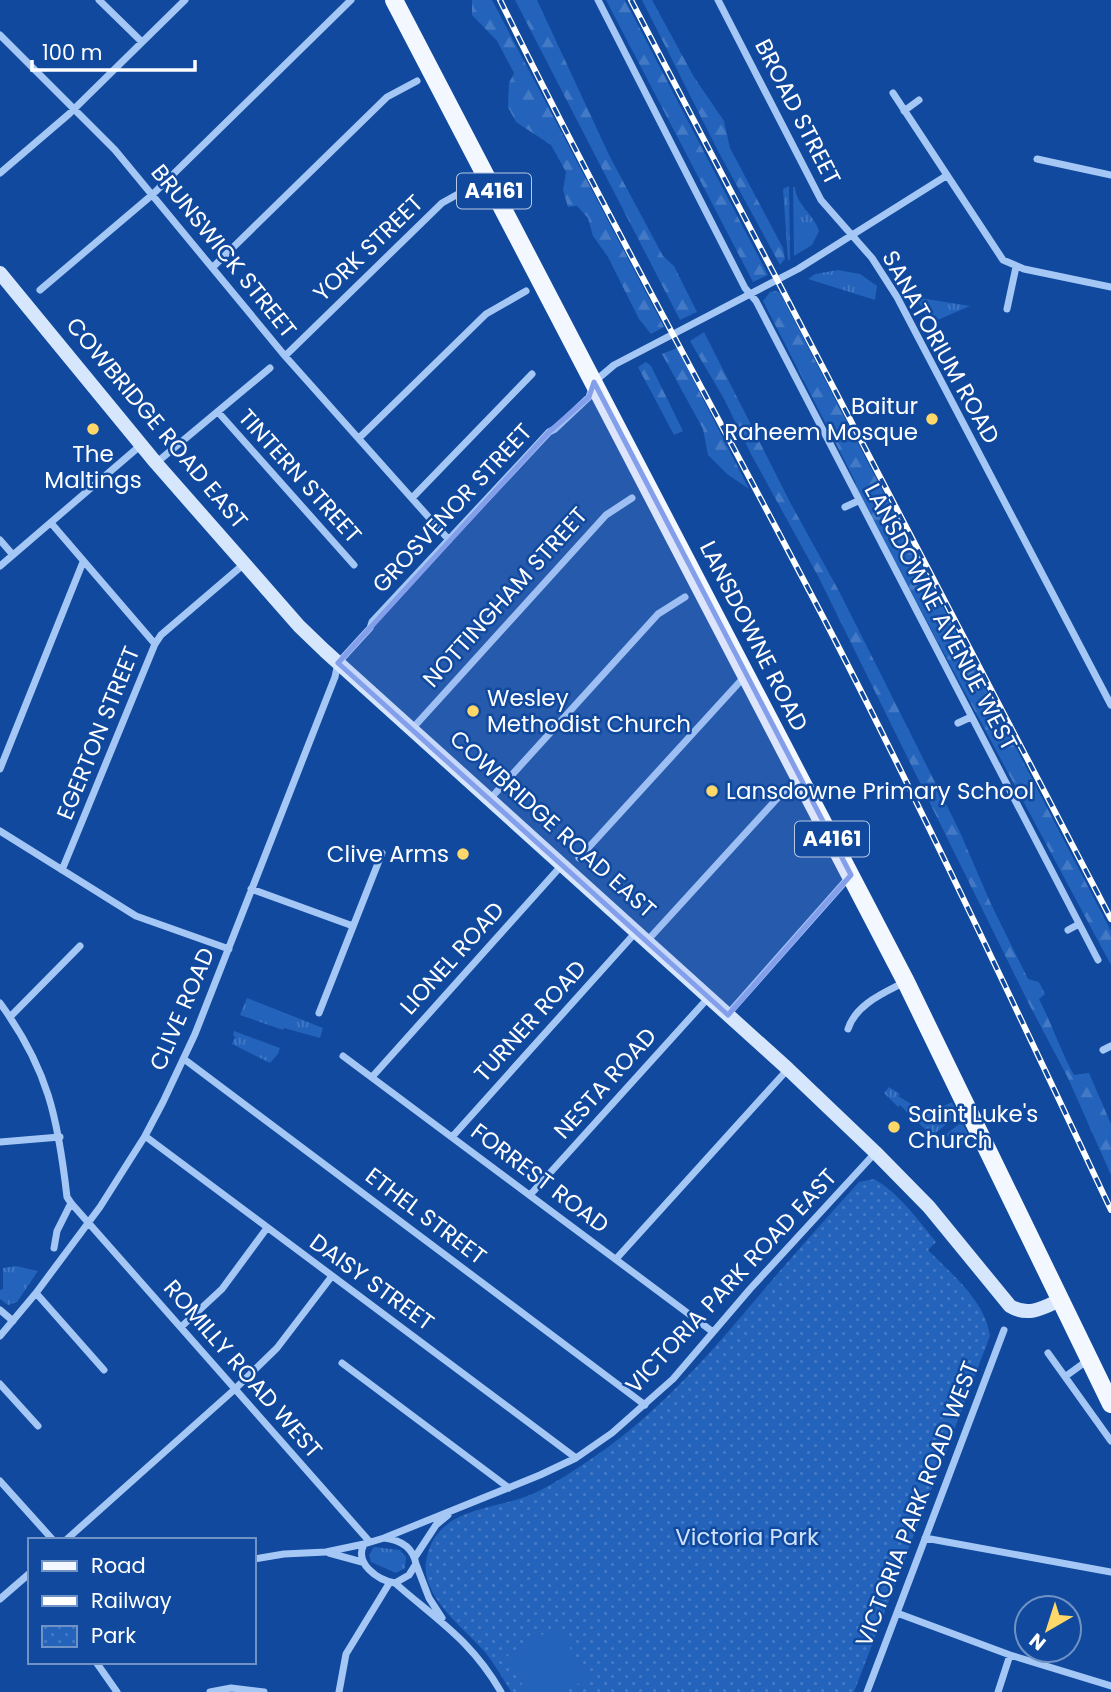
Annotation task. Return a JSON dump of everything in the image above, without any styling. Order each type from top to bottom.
[{"type":"main road","name":"LANSDOWNE ROAD","points":[[394,0],[906,982],[1060,1300]]},
{"type":"main road","name":"A4161","points":[[1060,1300],[1088,1359]]},
{"type":"main road","points":[[1088,1359],[1111,1404]]},
{"type":"street","points":[[99,0],[142,42]]},
{"type":"street","points":[[0,173],[74,108],[185,0]]},
{"type":"street","points":[[40,290],[152,195],[351,0]]},
{"type":"street","name":"LANSDOWNE AVENUE WEST","points":[[598,0],[1098,960]]},
{"type":"street","name":"BROAD STREET","points":[[718,0],[821,200],[851,236]]},
{"type":"street","name":"BRUNSWICK STREET","points":[[0,35],[115,150],[285,356],[449,540]]},
{"type":"street","points":[[213,267],[387,97],[416,81]]},
{"type":"street","points":[[893,93],[998,256],[1016,267],[1111,286]]},
{"type":"street","points":[[904,111],[919,100]]},
{"type":"street","points":[[1037,159],[1111,175]]},
{"type":"street","points":[[851,236],[946,176]]},
{"type":"street","name":"YORK STREET","points":[[285,356],[442,203],[487,178]]},
{"type":"street","name":"SANATORIUM ROAD","points":[[594,382],[627,357],[798,269],[851,236],[880,268],[897,297],[1111,705]]},
{"type":"street","points":[[1007,309],[1016,267]]},
{"type":"street","name":"COWBRIDGE ROAD EAST","points":[[0,273],[156,463],[299,626],[876,1152],[958,1240],[1010,1306],[1018,1311],[1032,1311],[1060,1300]]},
{"type":"street","points":[[359,438],[486,314],[526,290]]},
{"type":"street","points":[[156,463],[270,368]]},
{"type":"street","points":[[412,498],[532,373]]},
{"type":"street","name":"GROSVENOR STREET","points":[[338,663],[370,628],[372,622],[549,432],[589,397],[594,382]]},
{"type":"street","name":"TINTERN STREET","points":[[218,412],[354,565]]},
{"type":"street","points":[[0,566],[141,445]]},
{"type":"street","name":"NOTTINGHAM STREET","points":[[412,729],[606,515],[632,498]]},
{"type":"street","points":[[845,507],[858,501]]},
{"type":"street","points":[[51,523],[155,644]]},
{"type":"street","points":[[0,540],[13,555]]},
{"type":"street","points":[[0,769],[83,562]]},
{"type":"street","name":"EGERTON STREET","points":[[62,870],[155,644],[161,635],[244,563]]},
{"type":"street","points":[[489,800],[663,608],[685,597]]},
{"type":"street","name":"CLIVE ROAD","points":[[0,1336],[89,1222],[145,1136],[184,1059],[335,677],[338,663]]},
{"type":"street","points":[[579,858],[746,675]]},
{"type":"street","points":[[958,723],[971,717]]},
{"type":"street","name":"TURNER ROAD","points":[[452,1137],[784,791]]},
{"type":"street","points":[[0,831],[136,916],[229,949]]},
{"type":"street","points":[[319,1013],[382,853]]},
{"type":"street","name":"LIONEL ROAD","points":[[372,1077],[562,866]]},
{"type":"street","points":[[728,1015],[850,875]]},
{"type":"street","points":[[251,889],[353,926]]},
{"type":"street","points":[[1068,930],[1079,925]]},
{"type":"street","points":[[10,1017],[80,946]]},
{"type":"street","points":[[848,1029],[869,1001],[906,982]]},
{"type":"street","name":"NESTA ROAD","points":[[530,1195],[709,997]]},
{"type":"street","points":[[0,1003],[29,1049],[48,1091],[60,1137],[67,1197],[71,1203],[57,1231],[54,1248]]},
{"type":"street","name":"FORREST ROAD","points":[[343,1056],[713,1332]]},
{"type":"street","name":"ETHEL STREET","points":[[184,1059],[645,1405]]},
{"type":"street","points":[[616,1259],[788,1069]]},
{"type":"street","name":"DAISY STREET","points":[[145,1136],[576,1458]]},
{"type":"street","points":[[0,1142],[60,1137]]},
{"type":"street","name":"VICTORIA PARK ROAD EAST","points":[[384,1538],[576,1458],[612,1433],[673,1379],[876,1152]]},
{"type":"street","name":"ROMILLY ROAD WEST","points":[[71,1203],[366,1543]]},
{"type":"street","points":[[181,1327],[222,1289],[267,1228]]},
{"type":"street","points":[[68,1538],[235,1389],[276,1348],[332,1276]]},
{"type":"street","points":[[36,1293],[104,1370]]},
{"type":"street","points":[[0,1310],[13,1321]]},
{"type":"street","name":"VICTORIA PARK ROAD WEST","points":[[867,1692],[1004,1330]]},
{"type":"street","points":[[1048,1353],[1111,1441]]},
{"type":"street","points":[[1066,1376],[1088,1359]]},
{"type":"street","points":[[342,1363],[509,1488]]},
{"type":"street","points":[[0,1384],[38,1426]]},
{"type":"street","points":[[0,1481],[51,1538]]},
{"type":"street","points":[[339,1692],[346,1654],[392,1583],[409,1575],[436,1525],[447,1516],[473,1503]]},
{"type":"street","points":[[256,1559],[326,1552],[384,1538],[402,1542],[415,1561],[429,1598],[446,1624]]},
{"type":"street","points":[[925,1538],[1111,1572]]},
{"type":"street","points":[[366,1543],[361,1555],[366,1567],[446,1624],[473,1650],[501,1692]]},
{"type":"street","points":[[326,1552],[362,1562]]},
{"type":"street","points":[[0,1599],[28,1575]]},
{"type":"street","points":[[897,1612],[1010,1655],[1111,1686]]},
{"type":"street","points":[[998,1692],[1010,1655]]},
{"type":"street","points":[[97,1664],[117,1692]]},
{"type":"street","points":[[210,1692],[231,1688],[264,1692]]},
{"type":"highlighted area","points":[[594,382],[851,875],[728,1015],[338,663],[549,432],[589,397]]},
{"type":"green space","points":[[472,0],[492,0],[664,327],[651,334],[639,319],[608,257],[593,236],[588,218],[577,206],[568,207],[563,190],[566,172],[551,145],[516,122],[508,107],[509,83],[514,73],[497,41],[472,15]]},
{"type":"green space","points":[[515,0],[537,0],[610,157],[663,256],[674,266],[697,312],[680,320]]},
{"type":"green space","points":[[606,0],[625,0],[768,275],[753,282]]},
{"type":"green space","points":[[642,0],[652,0],[694,77],[724,121],[730,148],[783,248],[785,259],[780,265],[718,151]]},
{"type":"green space","points":[[789,186],[790,259],[788,261],[783,189]]},
{"type":"green space","points":[[793,187],[819,231],[812,245],[794,256]]},
{"type":"green space","points":[[838,270],[860,274],[877,286],[875,300],[808,279],[815,274]]},
{"type":"green space","points":[[770,292],[780,293],[1111,931],[1111,965],[856,489],[855,481],[763,301]]},
{"type":"green space","points":[[914,297],[970,306],[933,322]]},
{"type":"green space","points":[[704,332],[959,830],[1028,979],[1039,982],[1045,994],[1039,999],[1069,1066],[1074,1075],[1089,1073],[1111,1124],[1111,1175],[1068,1078],[818,576],[724,399],[690,341]]},
{"type":"green space","points":[[677,348],[749,489],[727,474],[708,455],[703,429],[662,354]]},
{"type":"green space","points":[[646,362],[651,366],[683,431],[674,435],[638,367]]},
{"type":"green space","points":[[247,998],[323,1028],[320,1038],[284,1028],[283,1030],[240,1015]]},
{"type":"green space","points":[[234,1031],[280,1048],[278,1054],[270,1063],[232,1044]]},
{"type":"green space","points":[[889,1087],[900,1094],[898,1096],[928,1114],[952,1102],[959,1117],[932,1136],[884,1093]]},
{"type":"green space","points":[[962,1122],[969,1137],[958,1149],[946,1134]]},
{"type":"green space","name":"Victoria Park","points":[[874,1179],[900,1200],[936,1242],[928,1250],[974,1299],[987,1323],[990,1336],[854,1692],[511,1692],[485,1652],[446,1611],[430,1587],[426,1561],[431,1543],[441,1530],[453,1521],[542,1489],[604,1450],[630,1430],[702,1361],[859,1182]]},
{"type":"green space","points":[[16,1266],[38,1271],[17,1302],[8,1305],[0,1299],[3,1268]]},
{"type":"green space","points":[[374,1547],[400,1550],[406,1557],[405,1568],[396,1573],[371,1562],[369,1555]]},
{"type":"green space","points":[[557,1626],[588,1678],[564,1692],[527,1692],[506,1657]]},
{"type":"railway","points":[[500,0],[581,161],[871,710],[1111,1210]]},
{"type":"railway","points":[[631,0],[1111,919]]},
{"type":"place","name":"Baitur Raheem Mosque","points":[[932,419]]},
{"type":"place","name":"The Maltings","points":[[93,429]]},
{"type":"place","name":"Wesley Methodist Church","points":[[473,711]]},
{"type":"place","name":"Lansdowne Primary School","points":[[712,791]]},
{"type":"place","name":"Clive Arms","points":[[463,854]]},
{"type":"place","name":"Saint Luke's Church","points":[[894,1127]]}]
